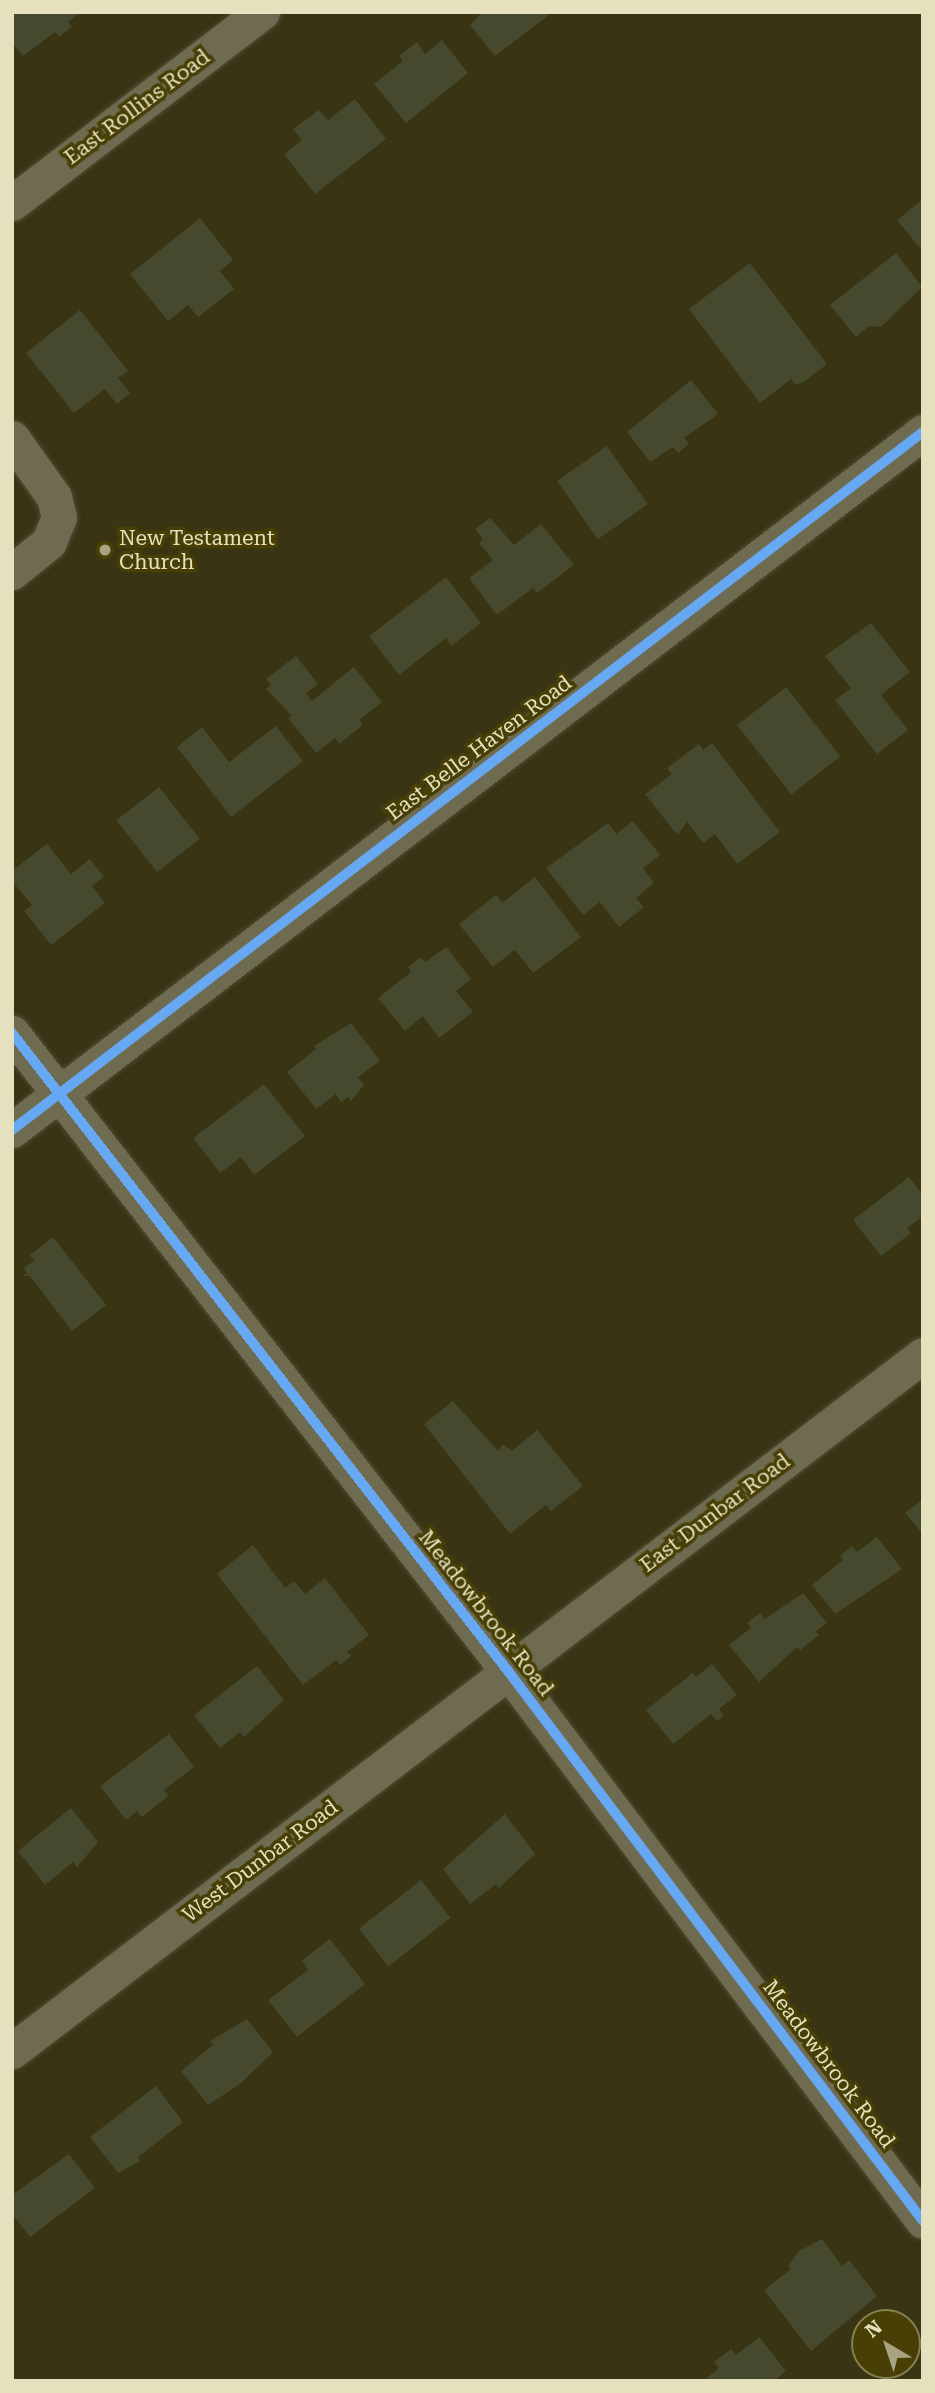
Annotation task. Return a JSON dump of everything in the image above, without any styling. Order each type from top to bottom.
[{"type":"street","name":"East Rollins Road","points":[[12,203],[262,12]]},
{"type":"street","name":"East Belle Haven Road","points":[[12,1130],[923,432]]},
{"type":"street","points":[[12,438],[54,497],[59,517],[49,542],[12,572]]},
{"type":"street","name":"Meadowbrook Road","points":[[12,1033],[508,1671],[923,2221]]},
{"type":"street","name":"East Dunbar Road","points":[[508,1671],[923,1355]]},
{"type":"street","name":"West Dunbar Road","points":[[12,2051],[508,1671]]},
{"type":"building","points":[[12,12],[81,12],[68,22],[72,27],[59,37],[55,32],[23,56],[12,43]]},
{"type":"building","points":[[482,12],[547,12],[549,15],[495,56],[470,25]]},
{"type":"building","points":[[442,40],[468,73],[406,123],[374,84],[403,61],[399,56],[417,42],[425,54]]},
{"type":"building","points":[[355,99],[386,139],[315,194],[284,154],[302,140],[293,129],[319,110],[328,120]]},
{"type":"building","points":[[923,199],[923,252],[897,220]]},
{"type":"building","points":[[200,218],[233,260],[220,271],[234,289],[198,317],[188,305],[168,321],[130,274]]},
{"type":"building","points":[[896,253],[922,287],[881,327],[869,326],[856,337],[830,305]]},
{"type":"building","points":[[750,263],[827,364],[796,385],[791,379],[760,403],[689,309]]},
{"type":"building","points":[[80,310],[128,371],[118,378],[130,393],[117,404],[105,389],[74,413],[26,353]]},
{"type":"building","points":[[691,380],[718,414],[684,438],[689,444],[678,453],[673,447],[650,462],[627,432]]},
{"type":"building","points":[[607,446],[648,504],[598,539],[557,481]]},
{"type":"building","points":[[490,518],[514,545],[541,524],[574,565],[537,593],[533,588],[497,615],[469,578],[493,560],[479,543],[483,539],[475,529]]},
{"type":"building","points":[[446,577],[481,623],[451,646],[446,638],[399,675],[369,636]]},
{"type":"building","points":[[871,623],[910,672],[881,695],[908,730],[877,754],[835,700],[851,688],[825,656]]},
{"type":"building","points":[[296,656],[318,684],[306,693],[312,701],[354,667],[382,702],[359,720],[363,725],[339,744],[335,738],[316,753],[288,718],[292,716],[266,689],[271,685],[266,679]]},
{"type":"building","points":[[786,687],[840,756],[791,795],[737,725]]},
{"type":"building","points":[[276,726],[303,761],[231,817],[177,747],[202,727],[229,762]]},
{"type":"building","points":[[712,743],[780,832],[737,864],[715,834],[703,843],[687,822],[678,834],[674,831],[645,794],[672,774],[667,768],[699,744],[703,750]]},
{"type":"building","points":[[159,787],[200,839],[157,872],[116,820]]},
{"type":"building","points":[[633,821],[660,855],[643,868],[654,883],[636,898],[644,907],[619,927],[600,902],[583,915],[546,868],[608,823],[616,834]]},
{"type":"building","points":[[47,844],[71,874],[90,859],[104,877],[92,886],[105,903],[51,945],[24,911],[32,905],[12,881],[12,871]]},
{"type":"building","points":[[535,877],[581,937],[533,973],[515,950],[493,967],[459,924],[496,895],[502,903]]},
{"type":"building","points":[[446,947],[471,979],[456,991],[473,1012],[439,1038],[423,1016],[405,1031],[378,998],[411,972],[408,967],[421,957],[425,962]]},
{"type":"building","points":[[351,1023],[380,1061],[358,1077],[364,1085],[351,1101],[348,1097],[341,1102],[336,1094],[316,1109],[287,1072],[316,1049],[314,1046]]},
{"type":"building","points":[[264,1084],[305,1136],[254,1175],[241,1157],[220,1173],[193,1138]]},
{"type":"building","points":[[909,1177],[923,1195],[923,1216],[907,1228],[911,1233],[881,1256],[853,1220]]},
{"type":"building","points":[[53,1237],[106,1305],[72,1331],[30,1276],[23,1276],[27,1273],[24,1268],[35,1260],[30,1255]]},
{"type":"building","points":[[453,1401],[498,1451],[503,1444],[512,1451],[537,1430],[583,1486],[551,1511],[546,1505],[510,1534],[424,1424]]},
{"type":"building","points":[[923,1499],[923,1534],[905,1513]]},
{"type":"building","points":[[877,1537],[902,1569],[835,1614],[812,1585],[843,1560],[840,1556],[852,1546],[857,1552]]},
{"type":"building","points":[[253,1545],[285,1588],[294,1581],[305,1594],[325,1578],[369,1635],[347,1652],[351,1656],[340,1665],[336,1660],[303,1685],[217,1574]]},
{"type":"building","points":[[803,1593],[827,1623],[816,1631],[819,1635],[800,1650],[797,1647],[759,1682],[729,1645],[751,1628],[747,1623],[760,1613],[765,1619]]},
{"type":"building","points":[[712,1664],[737,1695],[719,1709],[724,1716],[717,1721],[711,1714],[673,1744],[646,1710],[693,1673],[696,1677]]},
{"type":"building","points":[[257,1666],[284,1700],[244,1737],[240,1732],[220,1748],[194,1715]]},
{"type":"building","points":[[169,1734],[194,1767],[164,1790],[168,1796],[142,1817],[137,1811],[126,1820],[100,1786]]},
{"type":"building","points":[[71,1808],[98,1842],[77,1867],[73,1862],[45,1885],[18,1851]]},
{"type":"building","points":[[505,1814],[535,1854],[499,1888],[496,1884],[470,1904],[443,1869]]},
{"type":"building","points":[[421,1880],[451,1918],[388,1966],[359,1929]]},
{"type":"building","points":[[330,1939],[365,1984],[297,2037],[268,2000],[308,1970],[302,1960]]},
{"type":"building","points":[[247,2019],[273,2052],[240,2084],[208,2105],[181,2071],[213,2045],[210,2041]]},
{"type":"building","points":[[156,2086],[183,2122],[138,2157],[140,2161],[118,2173],[90,2137]]},
{"type":"building","points":[[69,2154],[95,2188],[30,2237],[12,2214],[12,2195]]},
{"type":"building","points":[[822,2239],[842,2266],[849,2260],[877,2296],[861,2309],[851,2309],[851,2318],[811,2351],[764,2290],[791,2269],[788,2266],[799,2251]]},
{"type":"building","points":[[759,2337],[786,2371],[774,2381],[709,2381],[707,2378],[719,2368],[714,2362],[731,2349],[736,2355]]},
{"type":"cycle path","points":[[12,1130],[923,432]]},
{"type":"cycle path","points":[[12,1033],[508,1671],[923,2221]]},
{"type":"place","name":"New Testament Church","points":[[105,550]]}]
